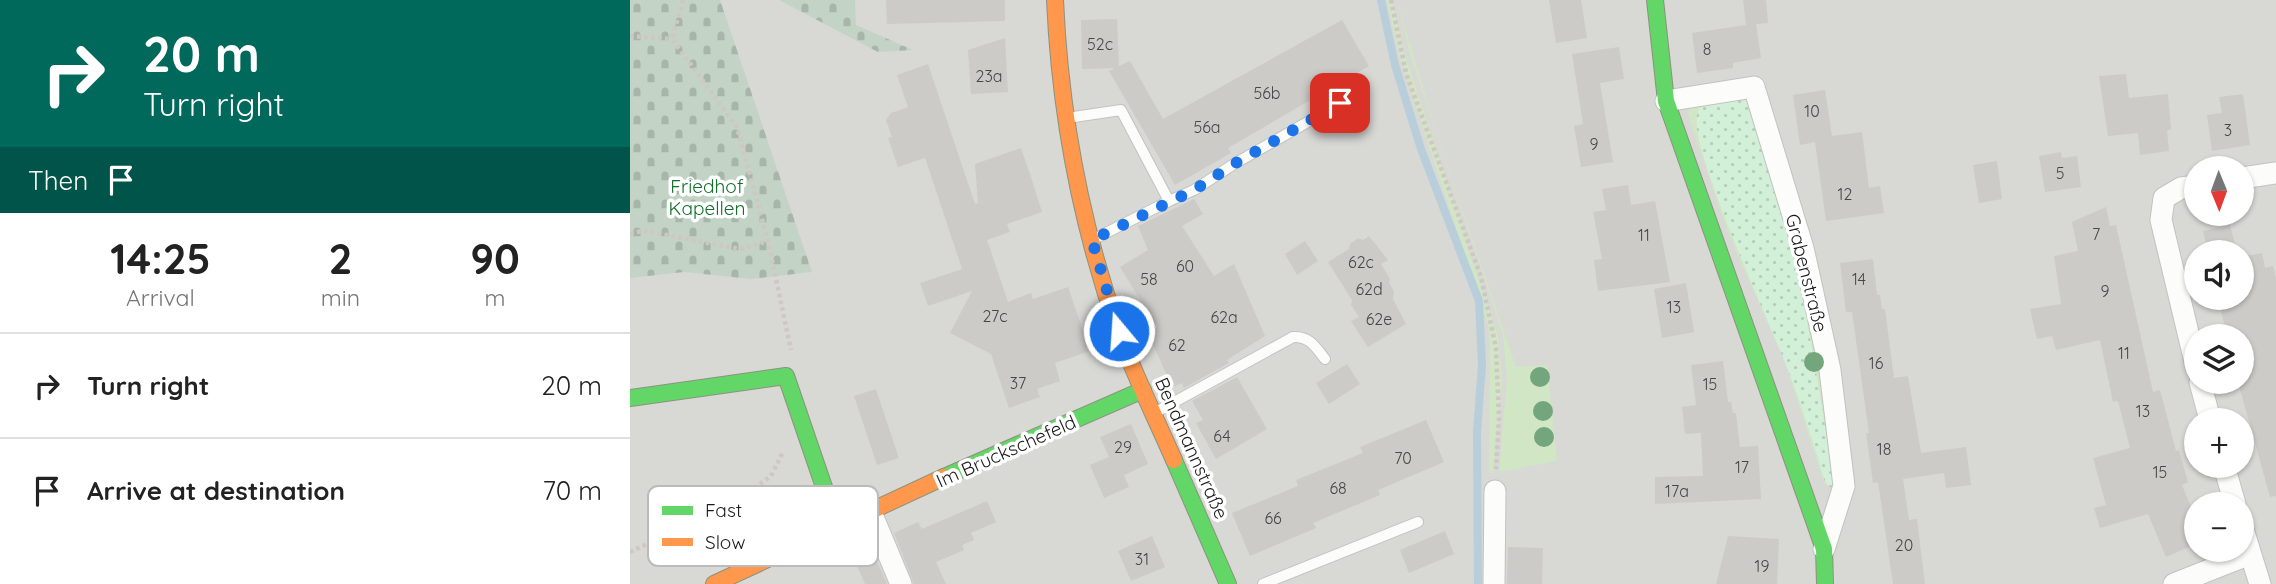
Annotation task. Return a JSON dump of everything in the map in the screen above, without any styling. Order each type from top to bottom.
[{"type":"street","name":"Bendmannstraße","points":[[1055,0],[1055,32],[1067,118],[1092,240],[1119,331],[1228,584]]},
{"type":"street","name":"Grabenstraße","points":[[1655,0],[1666,101],[1824,549],[1825,584]]},
{"type":"street","name":"Grabenstraße","points":[[1666,101],[1754,87],[1803,248],[1830,370],[1844,486],[1824,549]]},
{"type":"street","points":[[2254,176],[2276,173]]},
{"type":"street","points":[[2184,188],[2164,198],[2161,220],[2186,324]]},
{"type":"street","points":[[630,398],[786,376],[824,486]]},
{"type":"street","name":"Im Bruckschefeld","points":[[878,506],[1143,390]]},
{"type":"street","points":[[1494,584],[1495,491]]},
{"type":"street","points":[[878,529],[901,584]]},
{"type":"street","points":[[2174,584],[2230,562]]},
{"type":"street","points":[[2253,562],[2260,584]]},
{"type":"street","name":"Im Bruckschefeld","points":[[714,584],[752,566]]},
{"type":"lane","points":[[1092,240],[1194,190],[1340,103]]},
{"type":"lane","points":[[1067,118],[1121,110],[1169,201]]},
{"type":"lane","points":[[1153,414],[1293,337],[1303,337],[1312,342],[1325,359]]},
{"type":"lane","points":[[1263,584],[1418,522]]},
{"type":"path","points":[[672,39],[683,0]]},
{"type":"path","points":[[1391,0],[1406,73],[1481,277],[1496,348],[1499,418],[1495,491]]},
{"type":"path","points":[[630,36],[672,39],[737,127],[768,241],[793,358]]},
{"type":"path","points":[[630,233],[645,231],[740,249],[768,241]]},
{"type":"path","points":[[757,486],[771,476],[787,444]]},
{"type":"path","points":[[630,552],[648,544]]},
{"type":"shaded area","points":[[630,0],[2276,0],[2276,584],[630,584]]},
{"type":"green space","name":"Friedhof Kapellen","points":[[630,0],[720,0],[812,272],[751,279],[684,272],[630,278]]},
{"type":"green space","points":[[779,0],[855,0],[856,25],[913,50],[878,52]]},
{"type":"green space","points":[[1387,0],[1392,0],[1405,55],[1498,336],[1502,379],[1493,473],[1489,473],[1488,325],[1400,59]]},
{"type":"green space","points":[[1397,0],[1435,128],[1516,367],[1547,365],[1557,461],[1499,472],[1507,379],[1503,335],[1410,54]]},
{"type":"green space","points":[[1737,98],[1747,100],[1779,194],[1801,291],[1836,488],[1829,487],[1825,482],[1784,360],[1705,161],[1698,133],[1699,109],[1713,101]]},
{"type":"green space","points":[[1717,99],[1696,117],[1702,151],[1781,352],[1727,230],[1688,113],[1691,107]]},
{"type":"green space","points":[[1778,194],[1812,320],[1834,479],[1801,293]]},
{"type":"green space","points":[[1786,365],[1802,407],[1825,482],[1822,477]]},
{"type":"building","points":[[886,0],[1005,0],[1005,21],[887,24]]},
{"type":"building","points":[[1549,0],[1581,0],[1587,38],[1556,43]]},
{"type":"building","points":[[1743,0],[1766,0],[1768,23],[1756,24],[1761,58],[1733,63],[1733,68],[1697,73],[1692,33],[1746,25]]},
{"type":"building","points":[[1117,19],[1119,66],[1130,61],[1163,119],[1342,20],[1369,66],[1228,148],[1231,153],[1175,185],[1109,71],[1115,68],[1082,69],[1081,20]]},
{"type":"building","points":[[1005,38],[1008,92],[971,94],[968,50]]},
{"type":"building","points":[[1619,47],[1624,79],[1600,83],[1613,162],[1581,167],[1574,126],[1583,124],[1572,54]]},
{"type":"building","points":[[928,64],[975,204],[978,203],[975,164],[1021,148],[1032,180],[1042,212],[1007,224],[1010,232],[987,240],[1008,302],[1031,293],[1033,299],[1068,287],[1090,351],[1055,363],[1060,381],[1037,389],[1040,397],[1009,408],[991,354],[950,333],[972,291],[928,306],[920,283],[962,269],[925,158],[898,167],[888,138],[892,137],[886,120],[891,113],[908,107],[897,75]]},
{"type":"building","points":[[2126,74],[2129,98],[2168,94],[2171,130],[2167,130],[2169,151],[2140,155],[2138,133],[2108,136],[2099,76]]},
{"type":"building","points":[[1825,90],[1832,136],[1862,132],[1869,188],[1880,186],[1884,213],[1826,221],[1815,142],[1800,145],[1793,95]]},
{"type":"building","points":[[2243,94],[2250,145],[2212,151],[2207,115],[2222,113],[2219,97]]},
{"type":"building","points":[[2061,152],[2062,158],[2077,156],[2081,187],[2045,192],[2039,156]]},
{"type":"building","points":[[1997,161],[2002,199],[1979,203],[1973,165]]},
{"type":"building","points":[[1628,185],[1631,205],[1655,201],[1670,282],[1598,291],[1594,260],[1602,259],[1593,212],[1606,210],[1602,189]]},
{"type":"building","points":[[1194,199],[1203,214],[1182,226],[1214,276],[1234,264],[1265,336],[1227,360],[1229,363],[1184,388],[1182,383],[1172,387],[1148,333],[1157,327],[1120,267],[1148,250],[1138,226]]},
{"type":"building","points":[[2106,207],[2110,226],[2116,225],[2153,392],[2160,390],[2176,451],[2179,450],[2184,468],[2184,478],[2188,482],[2182,485],[2185,492],[2184,549],[2166,557],[2148,514],[2100,528],[2094,508],[2106,505],[2093,458],[2130,448],[2118,401],[2113,402],[2100,340],[2056,350],[2052,336],[2037,339],[2030,309],[2061,304],[2054,256],[2078,251],[2072,222]]},
{"type":"building","points":[[2230,226],[2234,240],[2205,240],[2203,231]]},
{"type":"building","points":[[1369,236],[1388,260],[1381,264],[1390,279],[1389,283],[1394,291],[1393,299],[1406,324],[1368,347],[1351,321],[1359,317],[1351,305],[1352,300],[1328,262],[1349,249],[1350,244],[1358,238],[1363,240]]},
{"type":"building","points":[[1305,241],[1318,261],[1297,275],[1285,254]]},
{"type":"building","points":[[2262,253],[2265,268],[2273,266],[2276,278],[2276,496],[2270,497],[2254,440],[2254,408],[2245,408],[2241,394],[2254,394],[2254,324],[2224,324],[2221,310],[2254,310],[2254,255]]},
{"type":"building","points":[[1873,259],[1877,295],[1880,295],[1882,309],[1885,309],[1894,378],[1908,376],[1921,453],[1966,447],[1971,485],[1946,488],[1944,473],[1903,479],[1909,520],[1917,519],[1925,584],[1893,584],[1878,482],[1873,483],[1866,433],[1869,433],[1852,312],[1846,312],[1840,263]]},
{"type":"building","points":[[1686,283],[1694,332],[1662,338],[1654,289]]},
{"type":"building","points":[[1723,361],[1728,402],[1731,402],[1733,413],[1736,413],[1740,447],[1758,446],[1761,499],[1655,504],[1655,477],[1703,476],[1701,433],[1685,434],[1682,407],[1696,405],[1691,365]]},
{"type":"building","points":[[1347,364],[1360,384],[1329,404],[1316,383]]},
{"type":"building","points":[[1237,377],[1267,429],[1216,459],[1196,423],[1203,420],[1192,401]]},
{"type":"building","points":[[876,389],[899,458],[877,465],[854,396]]},
{"type":"building","points":[[1426,420],[1444,462],[1378,490],[1380,495],[1313,523],[1316,528],[1250,556],[1232,513],[1298,486],[1296,480],[1363,453],[1360,447]]},
{"type":"building","points":[[1131,424],[1148,464],[1124,475],[1129,487],[1104,498],[1090,465],[1109,457],[1100,437]]},
{"type":"building","points":[[987,501],[996,522],[971,533],[974,540],[962,545],[964,550],[936,562],[946,584],[914,584],[894,533],[918,522],[922,529]]},
{"type":"building","points":[[1445,531],[1454,554],[1409,573],[1400,550]]},
{"type":"building","points":[[1152,536],[1165,567],[1131,581],[1118,551]]},
{"type":"building","points":[[1728,536],[1779,539],[1777,584],[1716,584]]},
{"type":"building","points":[[1508,547],[1543,548],[1542,584],[1507,584]]},
{"type":"building","points":[[878,564],[887,584],[865,584],[857,566],[878,566]]},
{"type":"waterway","points":[[1381,0],[1395,65],[1421,149],[1479,301],[1482,365],[1477,432],[1478,584]]},
{"type":"traffic: fast","points":[[1655,0],[1666,101],[1824,549],[1825,584]]},
{"type":"traffic: fast","points":[[630,398],[786,376],[824,486]]},
{"type":"traffic: fast","points":[[944,477],[1143,390]]},
{"type":"traffic: fast","points":[[1174,460],[1228,584]]},
{"type":"traffic: slow","points":[[1055,0],[1067,127],[1083,210],[1119,333],[1174,460]]},
{"type":"traffic: slow","points":[[878,508],[944,477]]},
{"type":"traffic: slow","points":[[714,584],[753,566]]},
{"type":"route","points":[[1119,331],[1092,240],[1194,190],[1340,103]]}]
